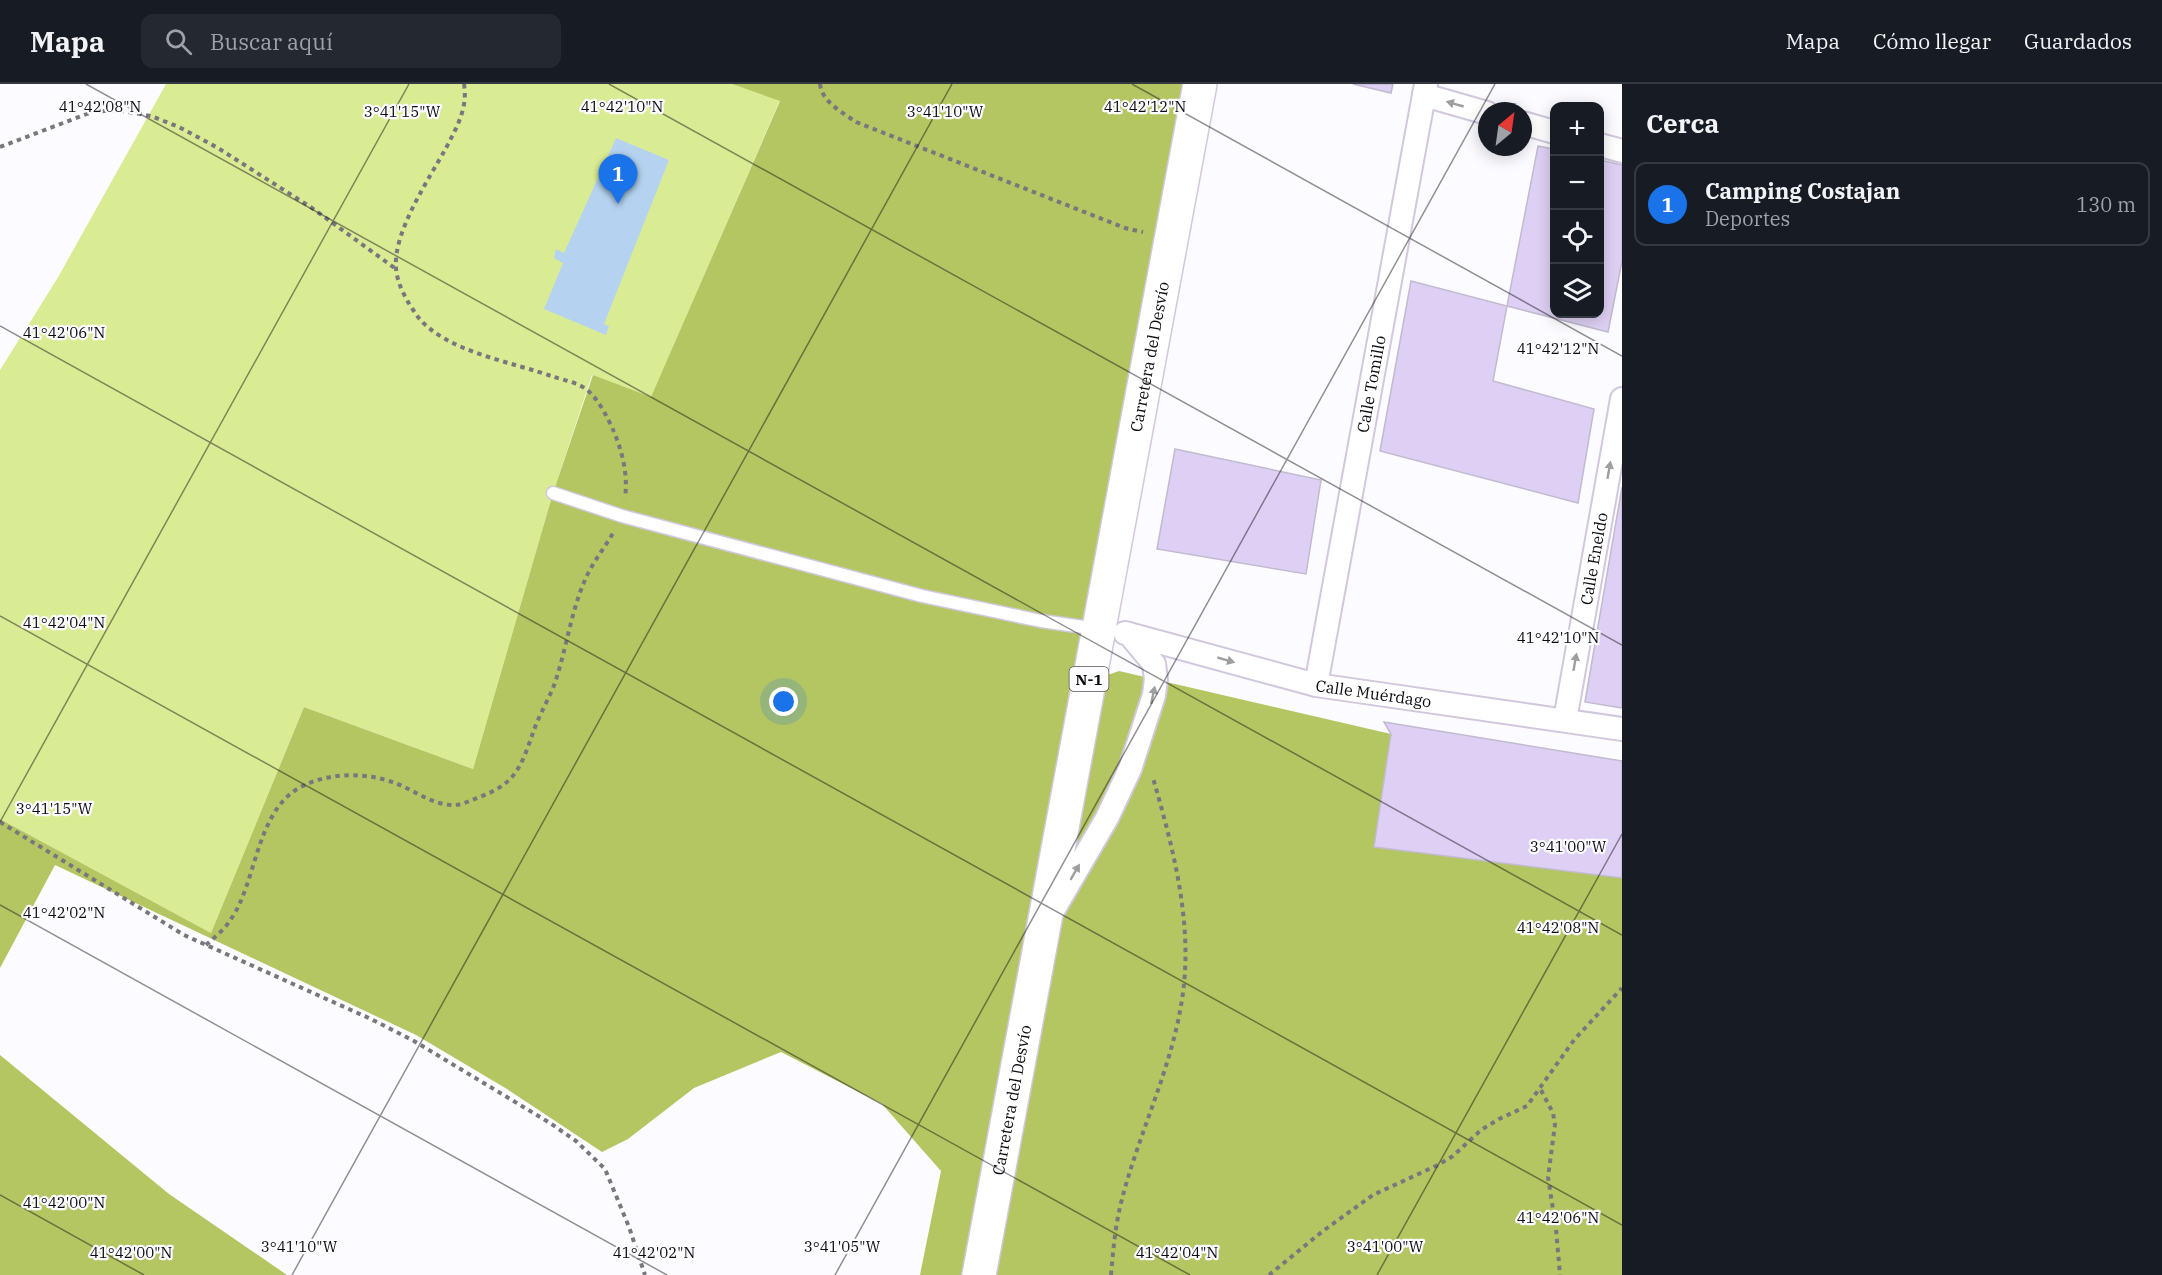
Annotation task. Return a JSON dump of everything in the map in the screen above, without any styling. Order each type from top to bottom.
[{"type":"highway","name":"Carretera del Desvío","points":[[979,1275],[1046,923],[1114,631],[1173,238],[1200,84]]},
{"type":"street","points":[[1425,90],[1478,110]]},
{"type":"street","name":"Calle Tomillo","points":[[1316,685],[1425,90]]},
{"type":"street","points":[[1532,126],[1550,131]]},
{"type":"street","points":[[1604,146],[1622,151]]},
{"type":"street","name":"Calle Eneldo","points":[[1565,720],[1622,399]]},
{"type":"street","name":"Calle Muérdago","points":[[1114,631],[1316,685],[1622,729]]},
{"type":"street","name":"Carretera del Desvío","points":[[1046,923],[1107,818],[1130,769],[1154,695],[1156,679],[1154,664],[1114,631]]},
{"type":"lane","points":[[553,493],[622,516],[922,596],[1041,621],[1114,631]]},
{"type":"path","points":[[206,945],[232,919],[242,899],[267,828],[282,802],[298,788],[321,779],[360,774],[395,783],[444,804],[462,804],[500,788],[511,778],[519,766],[553,688],[585,579],[622,516],[627,479],[619,444],[608,417],[588,390],[449,341],[432,331],[418,316],[399,283],[396,249],[413,207],[461,118],[466,99],[464,84]]},
{"type":"path","points":[[820,84],[821,92],[833,106],[856,122],[925,150],[991,173],[1125,228],[1173,238]]},
{"type":"path","points":[[0,147],[92,112],[117,110],[151,116],[179,127],[218,148],[312,208],[396,268]]},
{"type":"path","points":[[1111,1275],[1120,1206],[1170,1051],[1182,993],[1185,963],[1177,874],[1168,830],[1141,736]]},
{"type":"path","points":[[0,822],[150,915],[206,945],[371,1019],[414,1041],[576,1141],[605,1169],[629,1227],[645,1275]]},
{"type":"path","points":[[1269,1275],[1355,1207],[1390,1186],[1438,1165],[1453,1156],[1481,1130],[1498,1119],[1527,1106],[1574,1040],[1622,988]]},
{"type":"path","points":[[1540,1089],[1553,1113],[1555,1125],[1548,1177],[1560,1275]]},
{"type":"green space","points":[[166,84],[732,84],[780,100],[651,398],[592,375],[553,493],[473,769],[304,707],[211,933],[0,819],[0,370],[57,279]]},
{"type":"green space","points":[[732,84],[1196,84],[1079,685],[1119,671],[1391,734],[1374,847],[1622,878],[1622,1275],[920,1275],[941,1171],[882,1104],[781,1052],[694,1088],[628,1139],[602,1152],[507,1089],[416,1035],[55,865],[0,968],[0,819],[211,933],[304,707],[473,769],[553,493],[593,375],[651,397],[780,101]]},
{"type":"green space","points":[[0,1055],[169,1194],[287,1275],[0,1275]]},
{"type":"water","points":[[616,138],[669,160],[604,324],[609,326],[606,335],[544,309],[563,263],[554,258],[556,249],[564,253]]},
{"type":"building","points":[[1353,84],[1393,84],[1391,93]]},
{"type":"building","points":[[1538,146],[1550,148],[1550,317],[1507,306]]},
{"type":"building","points":[[1604,161],[1622,165],[1622,261],[1608,332],[1554,318],[1604,318]]},
{"type":"building","points":[[1411,281],[1507,306],[1493,381],[1594,409],[1578,503],[1380,451]]},
{"type":"building","points":[[1175,449],[1321,480],[1306,574],[1157,549]]},
{"type":"building","points":[[1622,487],[1622,708],[1585,702]]},
{"type":"building","points":[[1384,722],[1622,761],[1622,878],[1374,847],[1391,734]]},
{"type":"place","name":"Camping Costajan","points":[[618,204]]}]
